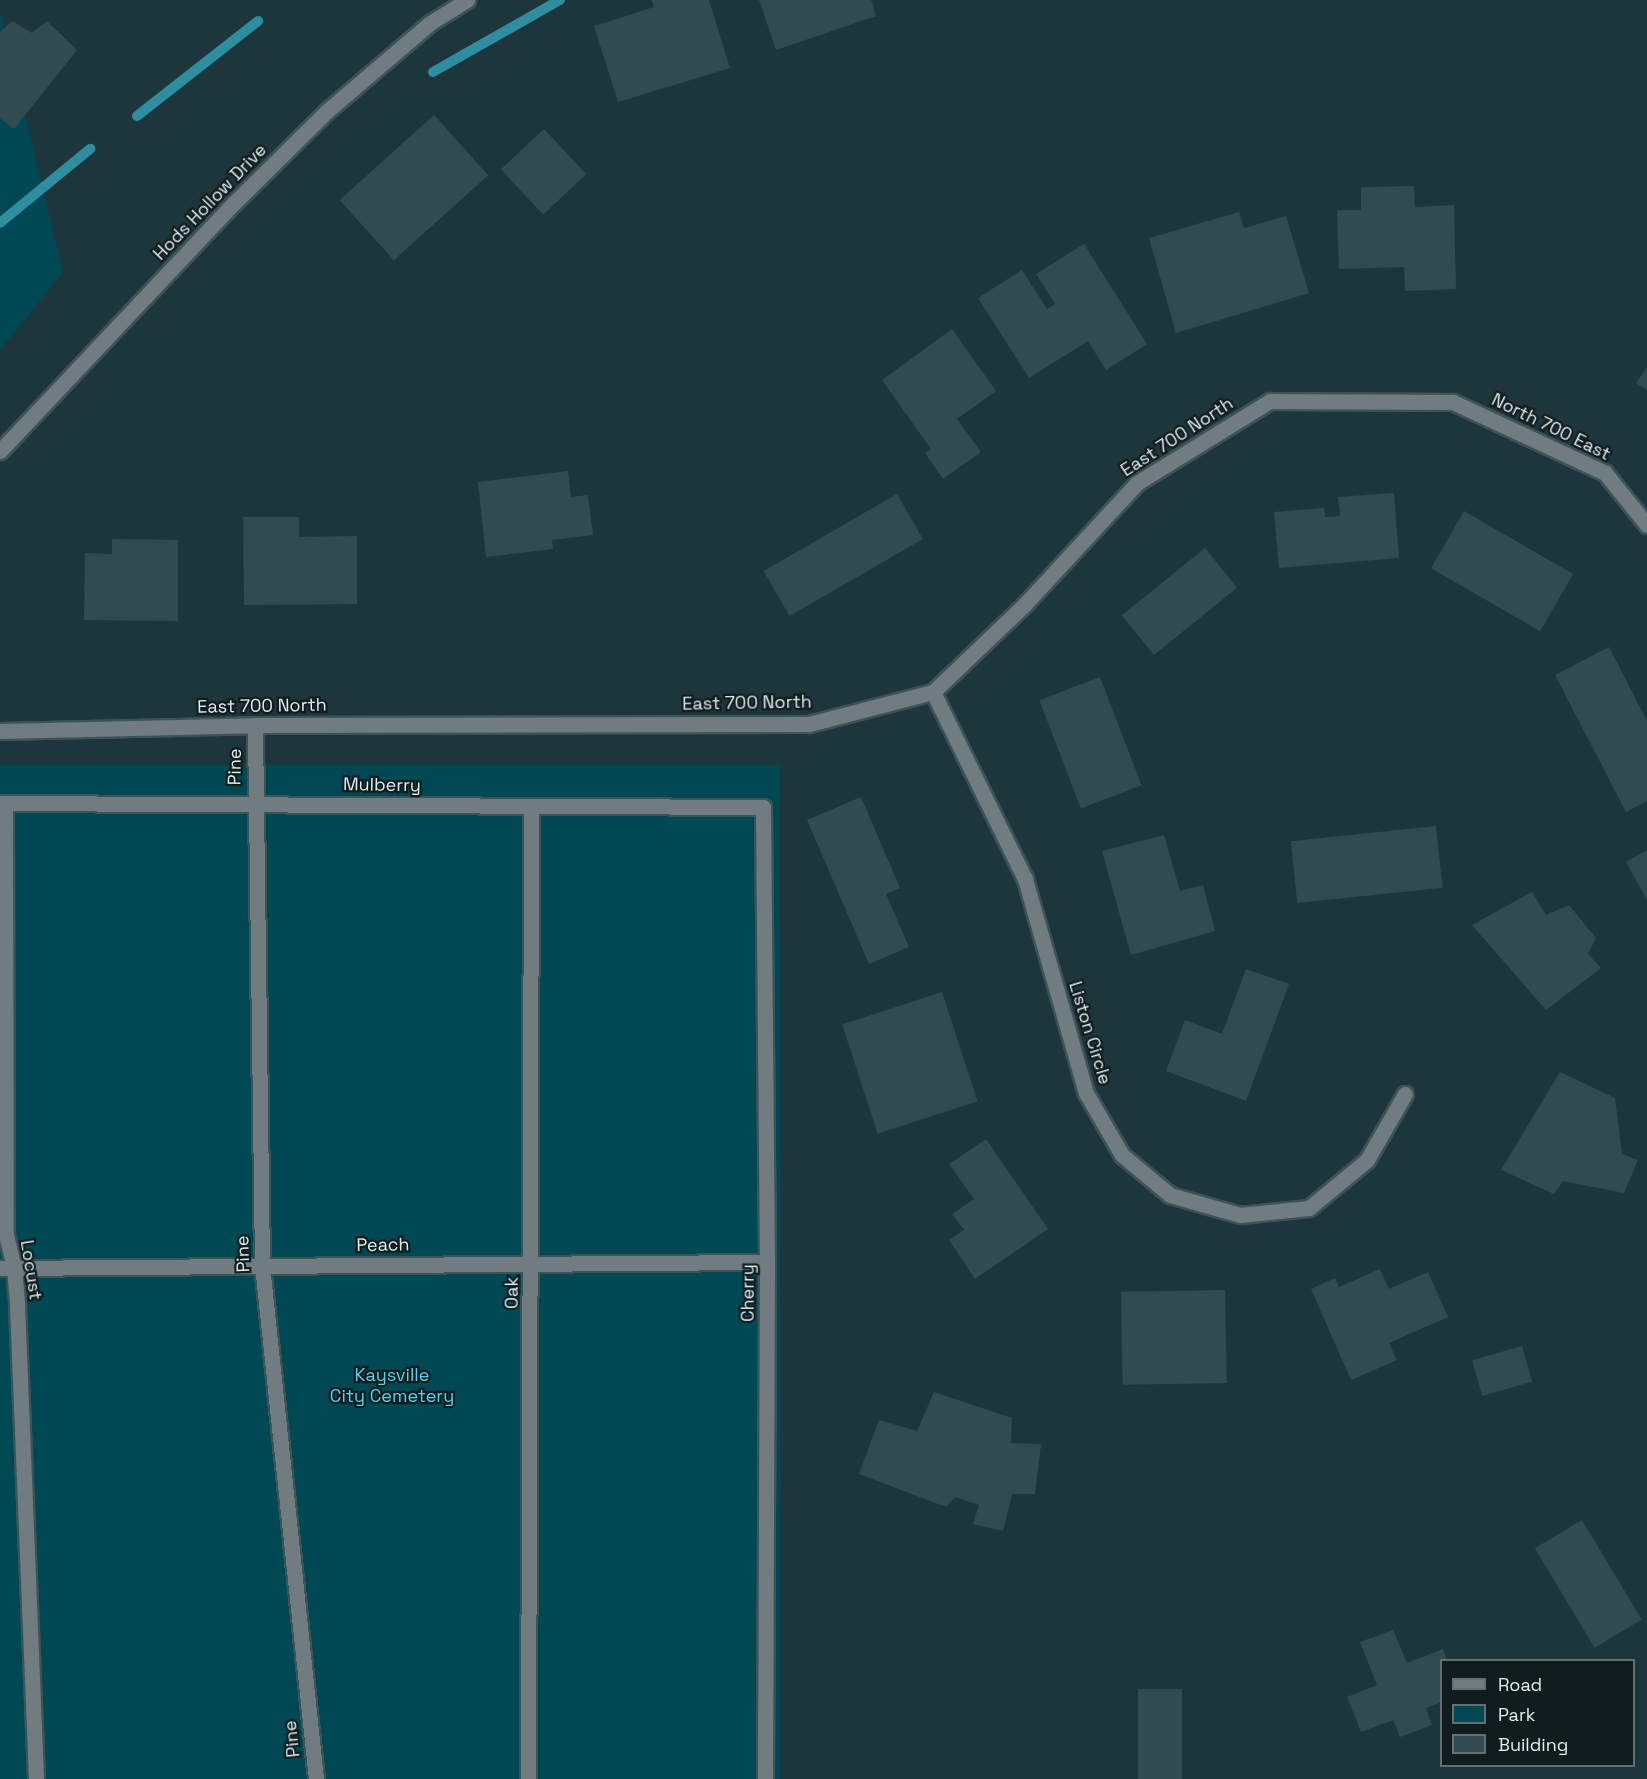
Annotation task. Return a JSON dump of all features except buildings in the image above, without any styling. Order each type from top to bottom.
[{"type":"street","name":"Hods Hollow Drive","points":[[0,451],[233,204],[327,111],[430,22],[467,0]]},
{"type":"street","name":"East 700 North","points":[[0,731],[255,725],[809,724],[933,692],[1025,604],[1137,483],[1270,401],[1453,402]]},
{"type":"street","name":"North 700 East","points":[[1453,402],[1605,473],[1647,525]]},
{"type":"street","name":"Liston Circle","points":[[933,692],[1025,879],[1086,1093],[1122,1155],[1170,1195],[1240,1215],[1309,1208],[1367,1160],[1405,1094]]},
{"type":"street","name":"Pine","points":[[255,725],[254,803],[262,1265],[315,1779]]},
{"type":"street","name":"Mulberry","points":[[2,803],[763,807]]},
{"type":"street","name":"Locust","points":[[2,803],[7,1268],[36,1779]]},
{"type":"street","name":"Oak","points":[[528,1779],[531,807]]},
{"type":"street","name":"Cherry","points":[[763,807],[767,1262],[765,1779]]},
{"type":"street","name":"Peach","points":[[7,1268],[767,1262]]},
{"type":"green space","points":[[0,10],[63,272],[0,350]]},
{"type":"green space","name":"Kaysville City Cemetery","points":[[0,765],[780,765],[780,1779],[0,1779]]},
{"type":"waterway","points":[[433,72],[560,0]]},
{"type":"waterway","points":[[137,116],[258,21]]},
{"type":"waterway","points":[[0,223],[90,149]]}]
